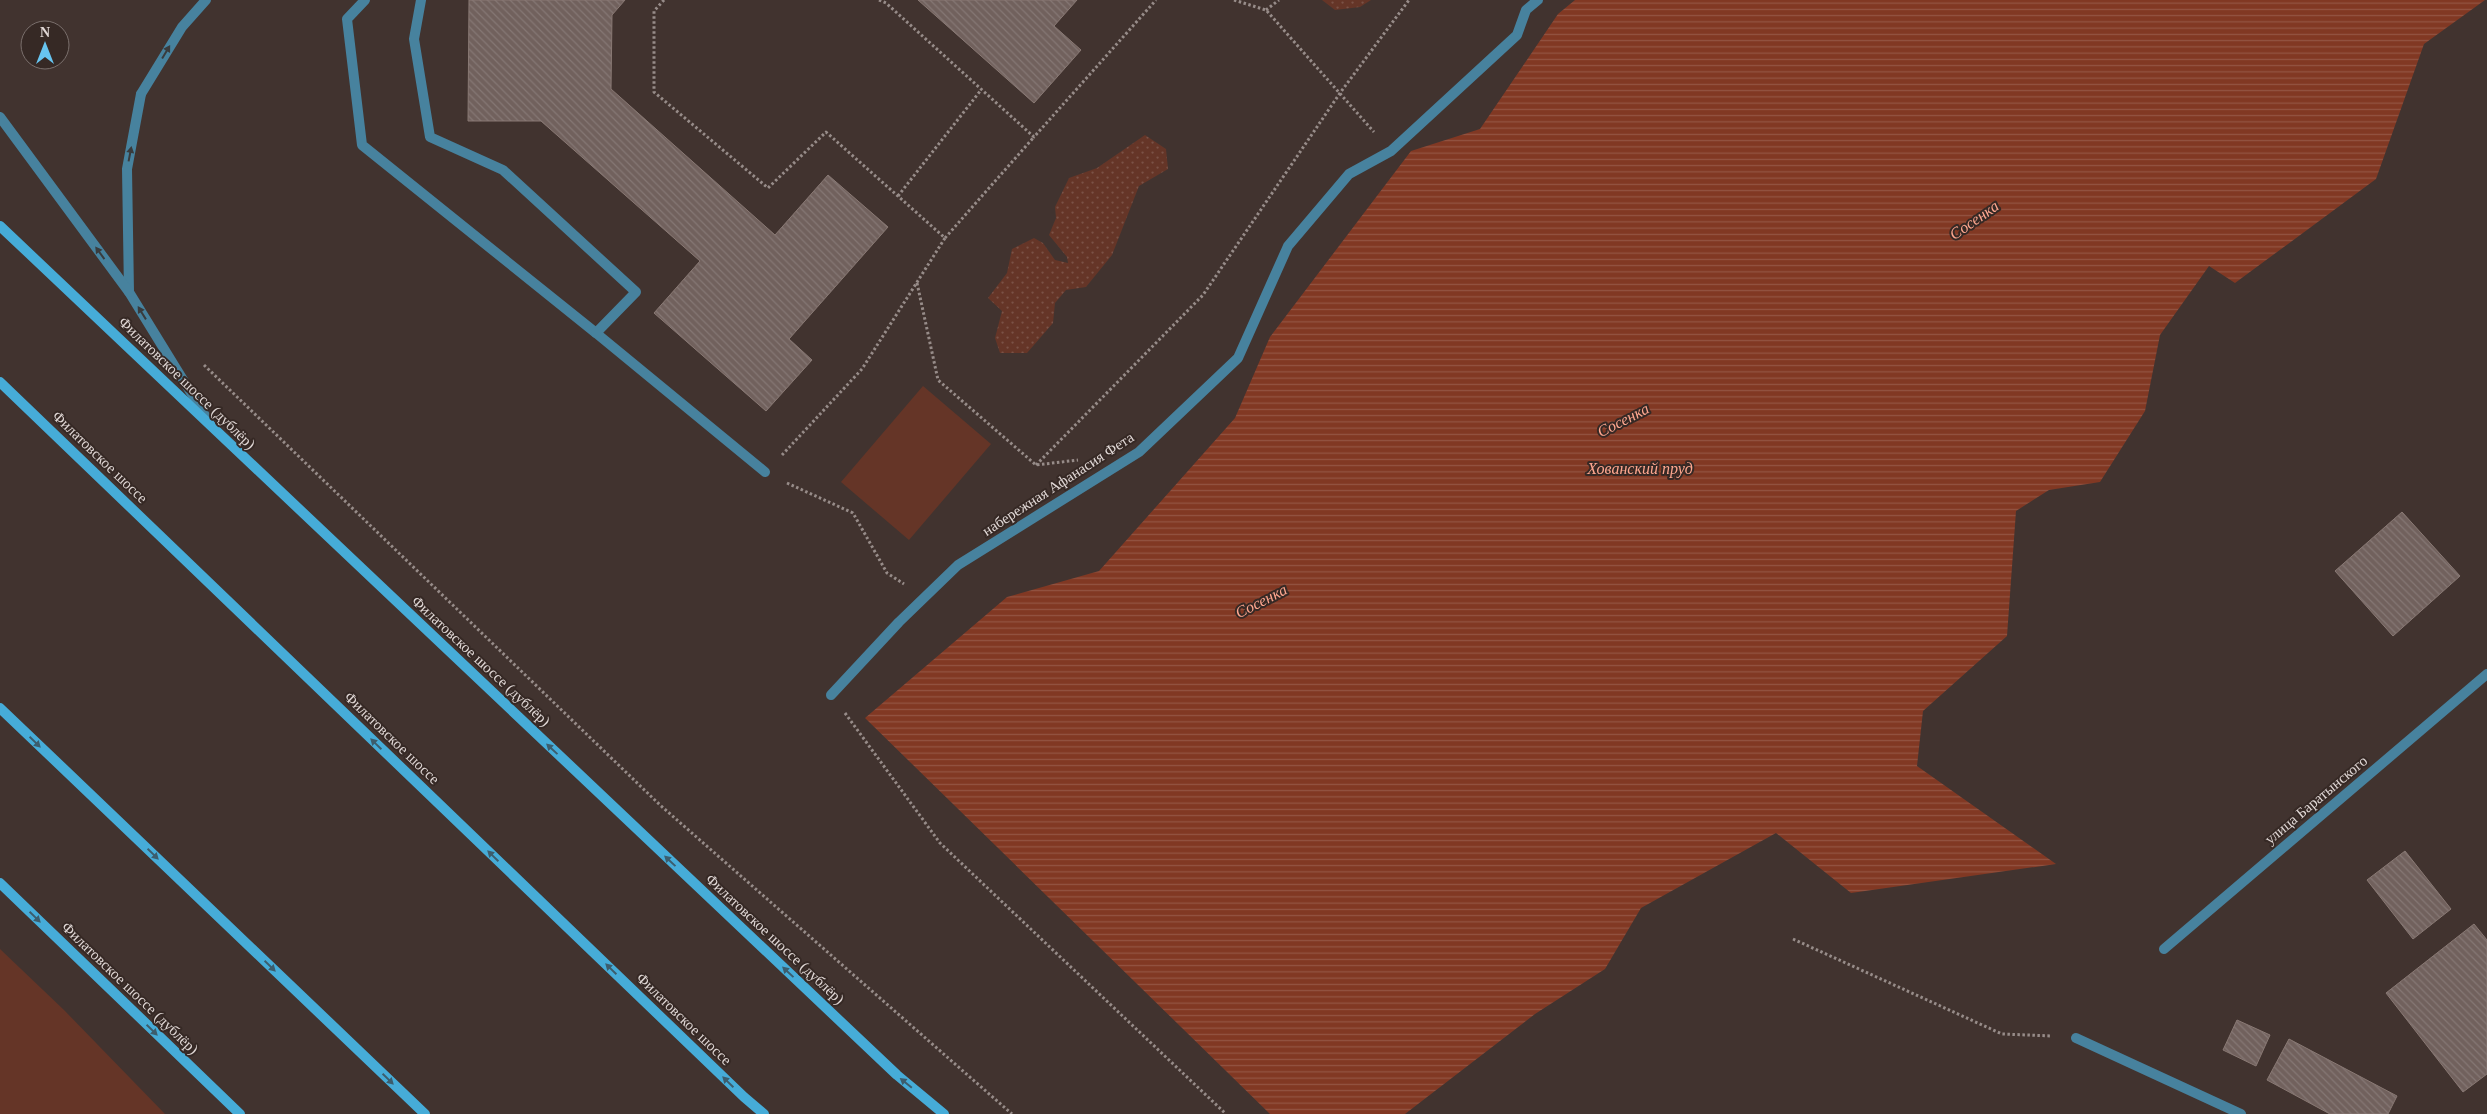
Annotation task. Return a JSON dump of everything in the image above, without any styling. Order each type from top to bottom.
[{"type":"main road","name":"Филатовское шоссе (дублёр)","points":[[0,226],[889,1069],[944,1114]]},
{"type":"main road","name":"Филатовское шоссе","points":[[0,382],[736,1090],[764,1114]]},
{"type":"main road","points":[[0,708],[425,1114]]},
{"type":"main road","name":"Филатовское шоссе (дублёр)","points":[[0,883],[240,1114]]},
{"type":"street","points":[[129,292],[127,169],[141,94],[182,26],[206,0]]},
{"type":"street","points":[[365,0],[348,19],[362,145],[765,472]]},
{"type":"street","points":[[421,0],[414,39],[430,137],[503,170],[636,292],[596,333]]},
{"type":"street","name":"набережная Афанасия Фета","points":[[831,695],[924,597],[958,565],[1139,452],[1238,358],[1288,246],[1349,174],[1391,151],[1517,35],[1526,10],[1538,0]]},
{"type":"street","points":[[0,117],[129,292],[214,429]]},
{"type":"street","name":"улица Баратынского","points":[[2164,949],[2487,674]]},
{"type":"street","points":[[2076,1038],[2241,1114]]},
{"type":"path","points":[[664,0],[654,11],[654,92],[661,98],[768,188],[826,132],[945,238]]},
{"type":"path","points":[[879,0],[886,3],[1034,137]]},
{"type":"path","points":[[924,597],[887,573],[853,513],[765,472],[862,369],[945,238],[1156,0]]},
{"type":"path","points":[[1234,0],[1266,10],[1391,151]]},
{"type":"path","points":[[1266,10],[1279,0]]},
{"type":"path","points":[[1036,465],[1203,295],[1340,93],[1409,0]]},
{"type":"path","points":[[898,196],[981,90]]},
{"type":"path","points":[[917,282],[938,380],[1036,465],[1083,459]]},
{"type":"path","points":[[200,360],[660,806],[1012,1114]]},
{"type":"path","points":[[831,695],[940,843],[1226,1114]]},
{"type":"path","points":[[1793,939],[2002,1034],[2076,1038]]},
{"type":"shaded area","points":[[1322,0],[1371,0],[1360,7],[1335,10]]},
{"type":"shaded area","points":[[1145,135],[1166,149],[1168,169],[1139,186],[1112,255],[1086,287],[1066,290],[1055,303],[1053,323],[1027,353],[1000,353],[995,338],[1002,311],[988,298],[1007,273],[1012,249],[1034,238],[1043,243],[1055,260],[1068,263],[1067,257],[1049,235],[1056,218],[1055,207],[1069,178],[1097,168]]},
{"type":"shaded area","points":[[923,386],[991,444],[909,540],[841,482]]},
{"type":"shaded area","points":[[0,949],[64,1010],[165,1114],[0,1114]]},
{"type":"water","name":"Хованский пруд","points":[[1575,0],[2485,0],[2424,44],[2376,179],[2235,283],[2209,266],[2160,335],[2145,411],[2100,482],[2049,490],[2016,511],[2007,636],[1923,711],[1917,766],[2056,864],[1851,893],[1776,833],[1641,908],[1605,969],[1535,1014],[1405,1114],[1270,1114],[865,718],[1007,597],[1099,571],[1235,418],[1270,337],[1411,151],[1480,129],[1558,14]]},
{"type":"building","points":[[469,0],[625,0],[612,15],[611,89],[775,235],[828,175],[888,227],[789,339],[812,360],[766,411],[654,313],[700,261],[541,121],[468,121]]},
{"type":"building","points":[[918,0],[1077,0],[1054,26],[1081,50],[1034,103]]},
{"type":"building","points":[[2402,512],[2460,576],[2393,636],[2335,571]]},
{"type":"building","points":[[2405,851],[2451,909],[2413,939],[2367,880]]},
{"type":"building","points":[[2474,924],[2487,940],[2487,1074],[2463,1092],[2386,993]]},
{"type":"building","points":[[2237,1020],[2270,1035],[2256,1066],[2223,1050]]},
{"type":"building","points":[[2289,1039],[2397,1096],[2388,1114],[2330,1114],[2267,1080]]},
{"type":"water label","name":"Сосенка","points":[[1974,220]]},
{"type":"water label","name":"Сосенка","points":[[1623,420]]},
{"type":"water label","name":"Сосенка","points":[[1261,601]]}]
